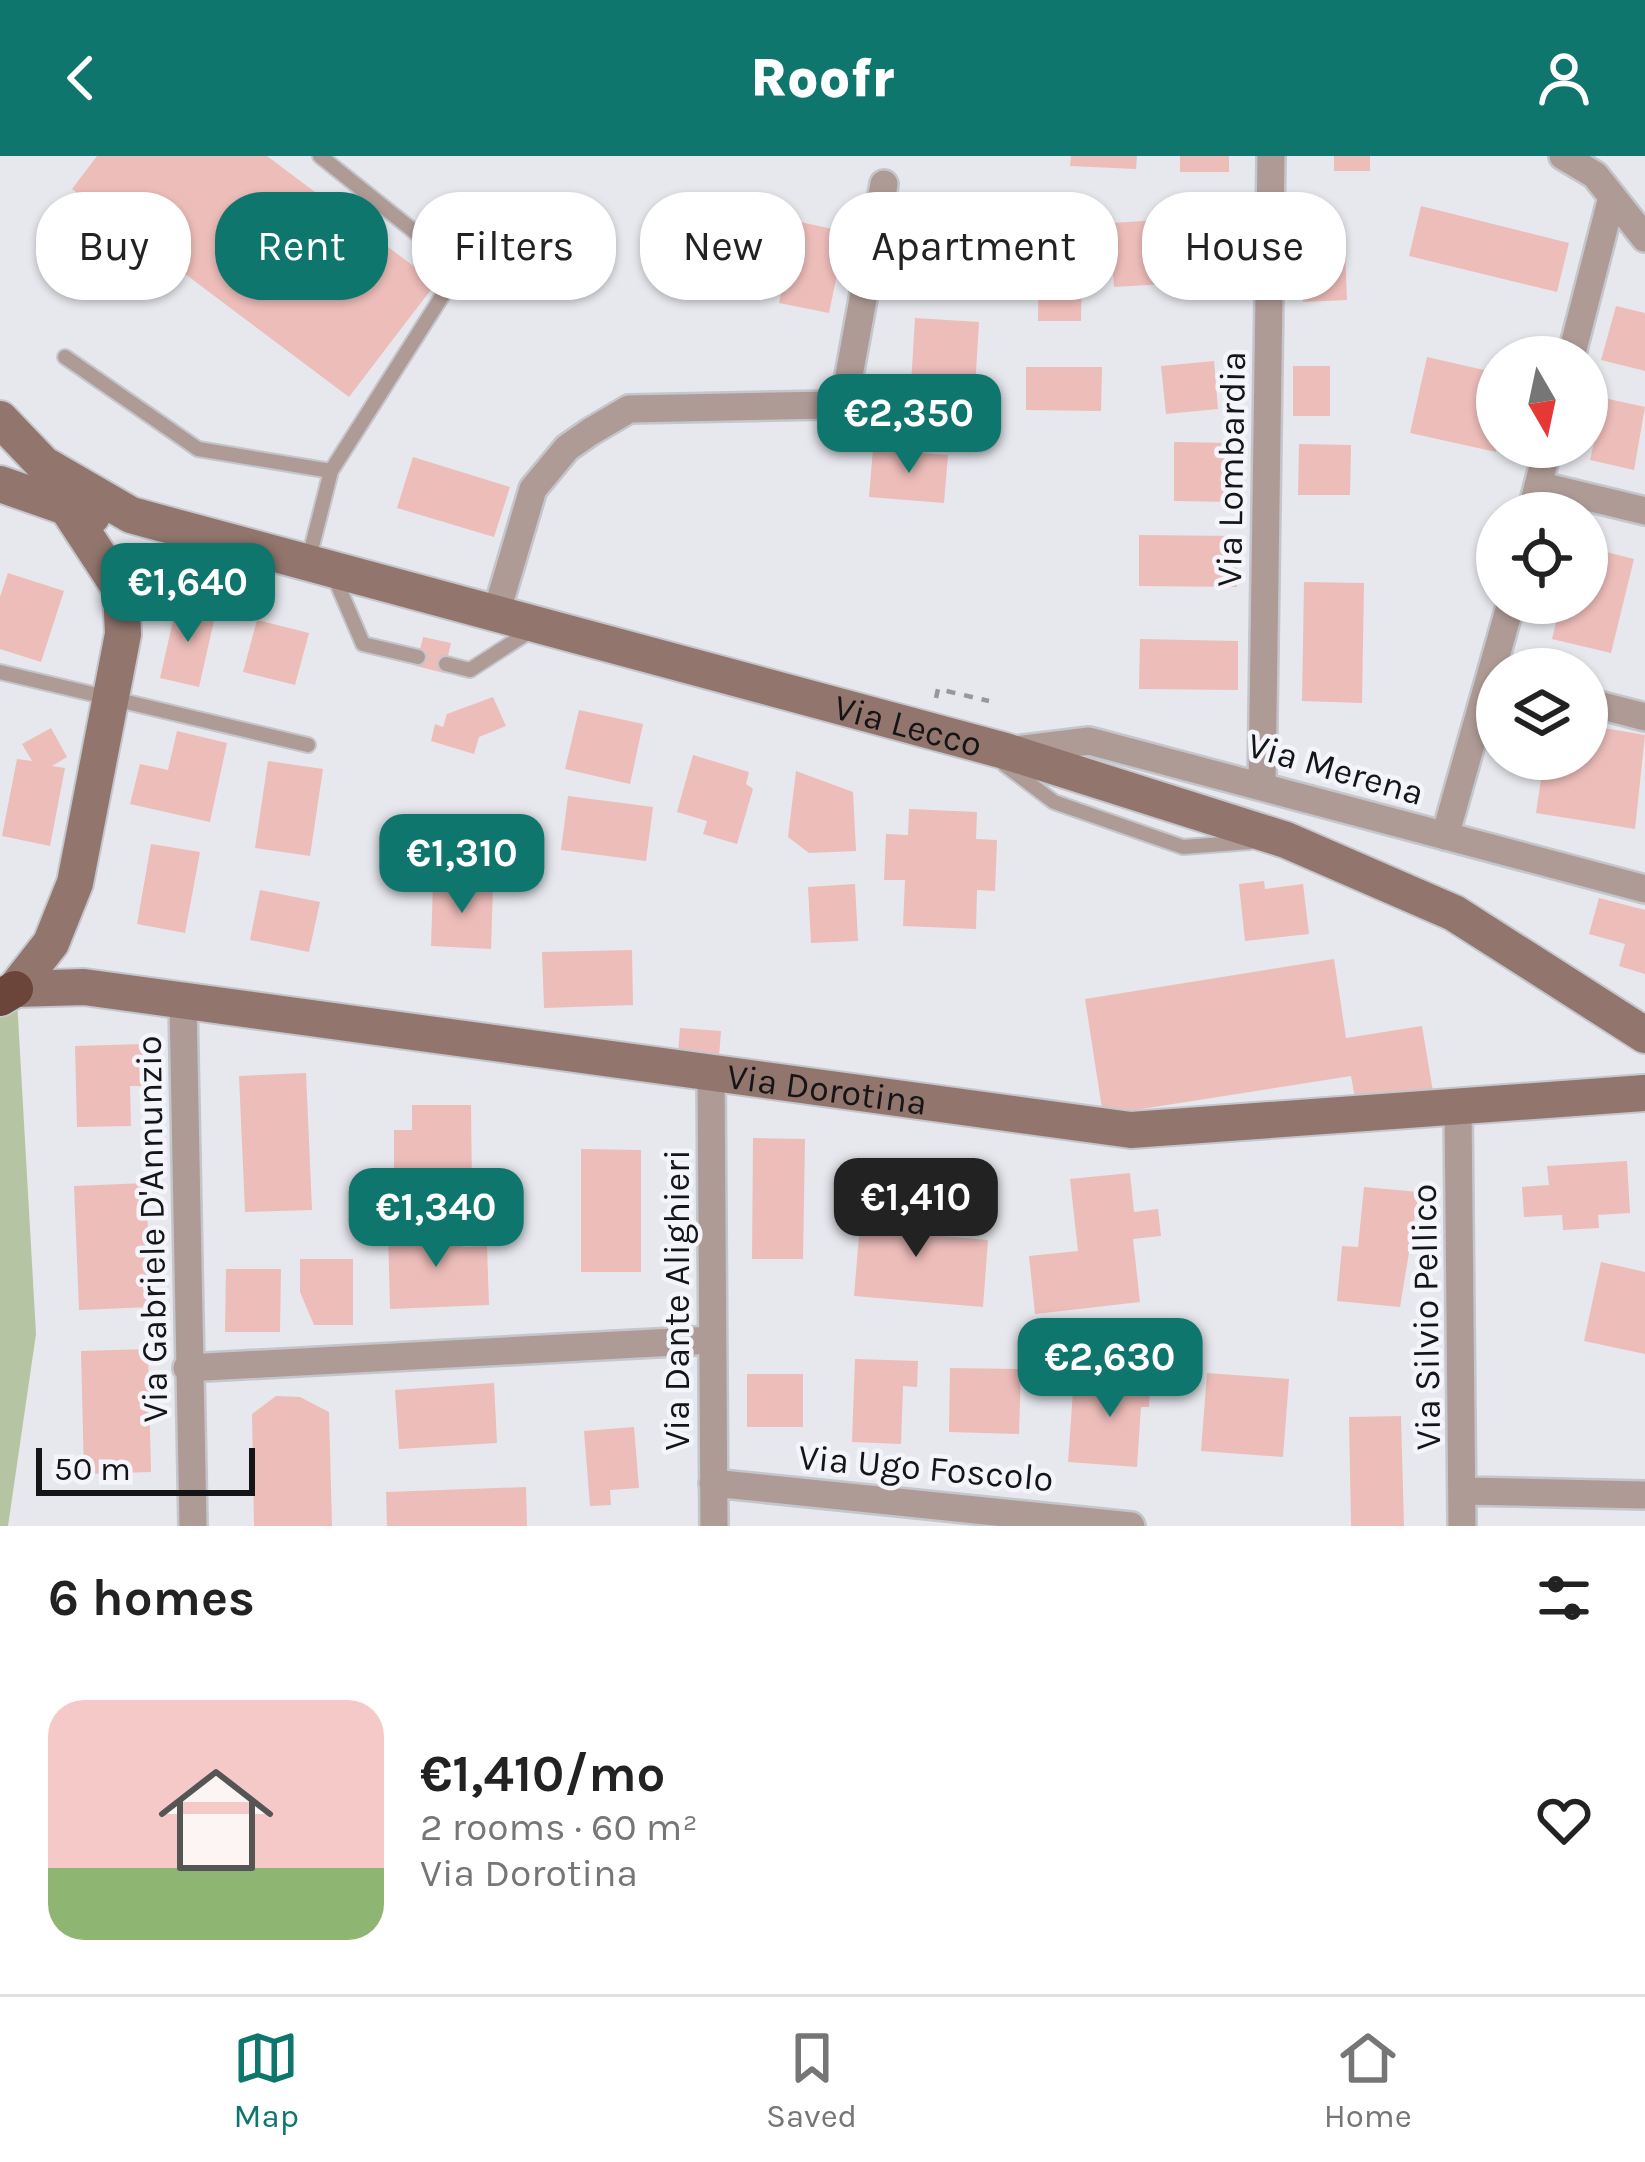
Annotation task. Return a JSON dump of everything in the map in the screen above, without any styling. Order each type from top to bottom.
[{"type":"main road","name":"Via Lecco","points":[[0,419],[44,464],[131,515],[988,747],[1286,840],[1454,913],[1645,1035]]},
{"type":"main road","name":"Via Lecco","points":[[0,484],[103,519],[131,515]]},
{"type":"main road","points":[[5,994],[51,943],[75,883],[123,634],[121,590],[68,509]]},
{"type":"main road","name":"Via Dorotina","points":[[5,994],[84,987],[1131,1130],[1645,1093]]},
{"type":"street","name":"Via Lombardia","points":[[1262,784],[1270,156]]},
{"type":"street","points":[[1563,156],[1603,176],[1645,238]]},
{"type":"street","points":[[1575,336],[1603,176]]},
{"type":"street","points":[[496,614],[533,489],[567,448],[590,432],[629,409],[829,406],[846,392],[884,184]]},
{"type":"street","points":[[1608,508],[1645,512]]},
{"type":"street","points":[[1608,707],[1645,717]]},
{"type":"street","points":[[1445,836],[1476,739]]},
{"type":"street","name":"Via Merena","points":[[988,747],[1089,741],[1645,889]]},
{"type":"street","name":"Via Gabriele D'Annunzio","points":[[183,1004],[193,1526]]},
{"type":"street","name":"Via Dante Alighieri","points":[[711,1074],[714,1526]]},
{"type":"street","name":"Via Silvio Pellico","points":[[1458,1106],[1462,1526]]},
{"type":"street","points":[[187,1368],[712,1340]]},
{"type":"street","name":"Via Ugo Foscolo","points":[[713,1483],[1131,1524]]},
{"type":"street","points":[[1465,1491],[1645,1495]]},
{"type":"lane","points":[[320,156],[460,268],[331,471],[320,566],[363,644],[418,657]]},
{"type":"lane","points":[[65,357],[199,449],[331,471]]},
{"type":"lane","points":[[446,664],[470,670],[538,626]]},
{"type":"lane","points":[[0,672],[308,745]]},
{"type":"path","points":[[938,688],[989,701]]},
{"type":"green space","points":[[17,1000],[36,1334],[8,1526],[0,1526],[0,1014]]},
{"type":"building","points":[[97,156],[267,156],[315,192],[215,192],[215,296],[191,278],[191,192],[72,189]]},
{"type":"building","points":[[1071,156],[1137,156],[1136,169],[1070,166]]},
{"type":"building","points":[[1180,156],[1229,156],[1229,172],[1180,172]]},
{"type":"building","points":[[1334,156],[1370,156],[1370,171],[1334,171]]},
{"type":"building","points":[[1421,206],[1569,243],[1557,292],[1409,256]]},
{"type":"building","points":[[1142,221],[1142,285],[1118,287],[1118,223]]},
{"type":"building","points":[[805,223],[829,228],[829,313],[779,303],[805,300]]},
{"type":"building","points":[[388,247],[412,265],[412,300],[423,300],[349,397],[220,300],[388,300]]},
{"type":"building","points":[[1038,300],[1081,300],[1081,321],[1038,321]]},
{"type":"building","points":[[1616,306],[1645,313],[1645,371],[1608,362],[1608,336]]},
{"type":"building","points":[[915,318],[979,322],[975,389],[911,385]]},
{"type":"building","points":[[1427,357],[1476,368],[1476,448],[1410,433]]},
{"type":"building","points":[[1214,361],[1218,409],[1166,414],[1161,366]]},
{"type":"building","points":[[1293,366],[1330,366],[1330,416],[1293,416]]},
{"type":"building","points":[[1026,367],[1102,367],[1101,411],[1026,410]]},
{"type":"building","points":[[1608,399],[1645,407],[1634,470],[1608,464]]},
{"type":"building","points":[[1174,442],[1233,443],[1233,502],[1174,501]]},
{"type":"building","points":[[1299,444],[1351,445],[1350,495],[1298,495]]},
{"type":"building","points":[[873,449],[948,455],[944,503],[869,497]]},
{"type":"building","points":[[413,457],[510,487],[494,537],[397,508]]},
{"type":"building","points":[[1139,535],[1237,536],[1237,587],[1139,586]]},
{"type":"building","points":[[1608,552],[1634,559],[1611,653],[1608,648],[1552,639],[1556,624],[1608,624]]},
{"type":"building","points":[[8,573],[64,591],[41,662],[0,649],[0,597]]},
{"type":"building","points":[[1304,582],[1364,583],[1362,703],[1302,701]]},
{"type":"building","points":[[177,603],[216,612],[199,687],[160,678]]},
{"type":"building","points":[[257,620],[309,633],[295,685],[243,672]]},
{"type":"building","points":[[423,637],[451,643],[444,673],[416,666]]},
{"type":"building","points":[[1140,639],[1238,641],[1238,690],[1139,689]]},
{"type":"building","points":[[493,697],[506,726],[479,737],[474,754],[431,741],[435,724],[443,727],[447,714]]},
{"type":"building","points":[[579,710],[643,724],[630,784],[565,769]]},
{"type":"building","points":[[51,728],[67,757],[52,766],[65,768],[50,846],[2,836],[17,759],[32,761],[22,744]]},
{"type":"building","points":[[1608,729],[1645,735],[1635,829],[1536,813],[1541,780],[1608,780]]},
{"type":"building","points":[[177,731],[227,743],[210,822],[130,804],[140,764],[168,770]]},
{"type":"building","points":[[693,755],[749,772],[746,784],[753,789],[737,844],[703,834],[707,821],[677,812]]},
{"type":"building","points":[[268,761],[323,769],[310,856],[255,848]]},
{"type":"building","points":[[796,771],[853,792],[856,851],[809,853],[788,837]]},
{"type":"building","points":[[568,796],[653,807],[646,861],[561,850]]},
{"type":"building","points":[[909,809],[977,812],[976,839],[997,840],[995,891],[977,890],[976,929],[903,926],[905,880],[884,880],[886,834],[908,835]]},
{"type":"building","points":[[151,844],[200,852],[185,933],[137,924]]},
{"type":"building","points":[[1264,881],[1265,889],[1303,884],[1309,934],[1245,941],[1239,884]]},
{"type":"building","points":[[433,883],[493,886],[491,949],[431,946]]},
{"type":"building","points":[[855,884],[858,941],[811,943],[808,887]]},
{"type":"building","points":[[260,890],[320,902],[309,952],[250,940]]},
{"type":"building","points":[[1599,898],[1645,910],[1645,974],[1619,966],[1625,944],[1589,934]]},
{"type":"building","points":[[632,950],[633,1005],[544,1008],[542,952]]},
{"type":"building","points":[[1334,959],[1346,1038],[1422,1026],[1433,1092],[1356,1104],[1351,1076],[1103,1115],[1085,999]]},
{"type":"building","points":[[680,1028],[721,1031],[719,1057],[678,1054]]},
{"type":"building","points":[[144,1044],[145,1086],[130,1086],[131,1126],[77,1127],[75,1046]]},
{"type":"building","points":[[306,1073],[312,1210],[245,1212],[239,1076]]},
{"type":"building","points":[[412,1105],[471,1105],[472,1191],[423,1192],[413,1168],[394,1168],[394,1130],[412,1130]]},
{"type":"building","points":[[753,1138],[805,1139],[803,1259],[752,1259]]},
{"type":"building","points":[[581,1149],[641,1150],[641,1272],[581,1272]]},
{"type":"building","points":[[1627,1161],[1630,1213],[1598,1215],[1599,1228],[1563,1230],[1562,1215],[1524,1217],[1522,1187],[1549,1185],[1547,1166]]},
{"type":"building","points":[[1130,1173],[1134,1212],[1158,1209],[1161,1236],[1133,1239],[1140,1302],[1035,1314],[1029,1256],[1078,1251],[1070,1179]]},
{"type":"building","points":[[146,1183],[151,1307],[79,1310],[74,1186]]},
{"type":"building","points":[[1364,1187],[1419,1192],[1400,1307],[1337,1301],[1342,1246],[1358,1247]]},
{"type":"building","points":[[862,1200],[921,1205],[918,1234],[988,1240],[983,1307],[854,1296]]},
{"type":"building","points":[[463,1229],[463,1247],[487,1246],[489,1305],[390,1309],[388,1231]]},
{"type":"building","points":[[300,1259],[353,1259],[353,1325],[314,1325],[300,1292]]},
{"type":"building","points":[[1601,1262],[1645,1272],[1645,1354],[1584,1341]]},
{"type":"building","points":[[226,1269],[281,1269],[280,1332],[225,1332]]},
{"type":"building","points":[[148,1349],[151,1472],[84,1474],[81,1351]]},
{"type":"building","points":[[855,1359],[918,1361],[917,1387],[903,1386],[901,1444],[852,1442]]},
{"type":"building","points":[[950,1368],[1021,1369],[1019,1434],[949,1432]]},
{"type":"building","points":[[1106,1368],[1151,1371],[1149,1407],[1141,1407],[1137,1467],[1068,1462],[1073,1391],[1104,1393]]},
{"type":"building","points":[[1207,1373],[1289,1379],[1283,1457],[1201,1451]]},
{"type":"building","points":[[747,1374],[803,1374],[803,1427],[747,1427]]},
{"type":"building","points":[[494,1383],[497,1443],[399,1449],[395,1390]]},
{"type":"building","points":[[276,1396],[300,1397],[329,1412],[332,1526],[254,1526],[252,1414]]},
{"type":"building","points":[[1401,1416],[1404,1526],[1351,1526],[1349,1417]]},
{"type":"building","points":[[634,1427],[639,1488],[610,1490],[611,1505],[590,1506],[584,1431]]},
{"type":"building","points":[[526,1487],[527,1526],[387,1526],[386,1492]]}]
